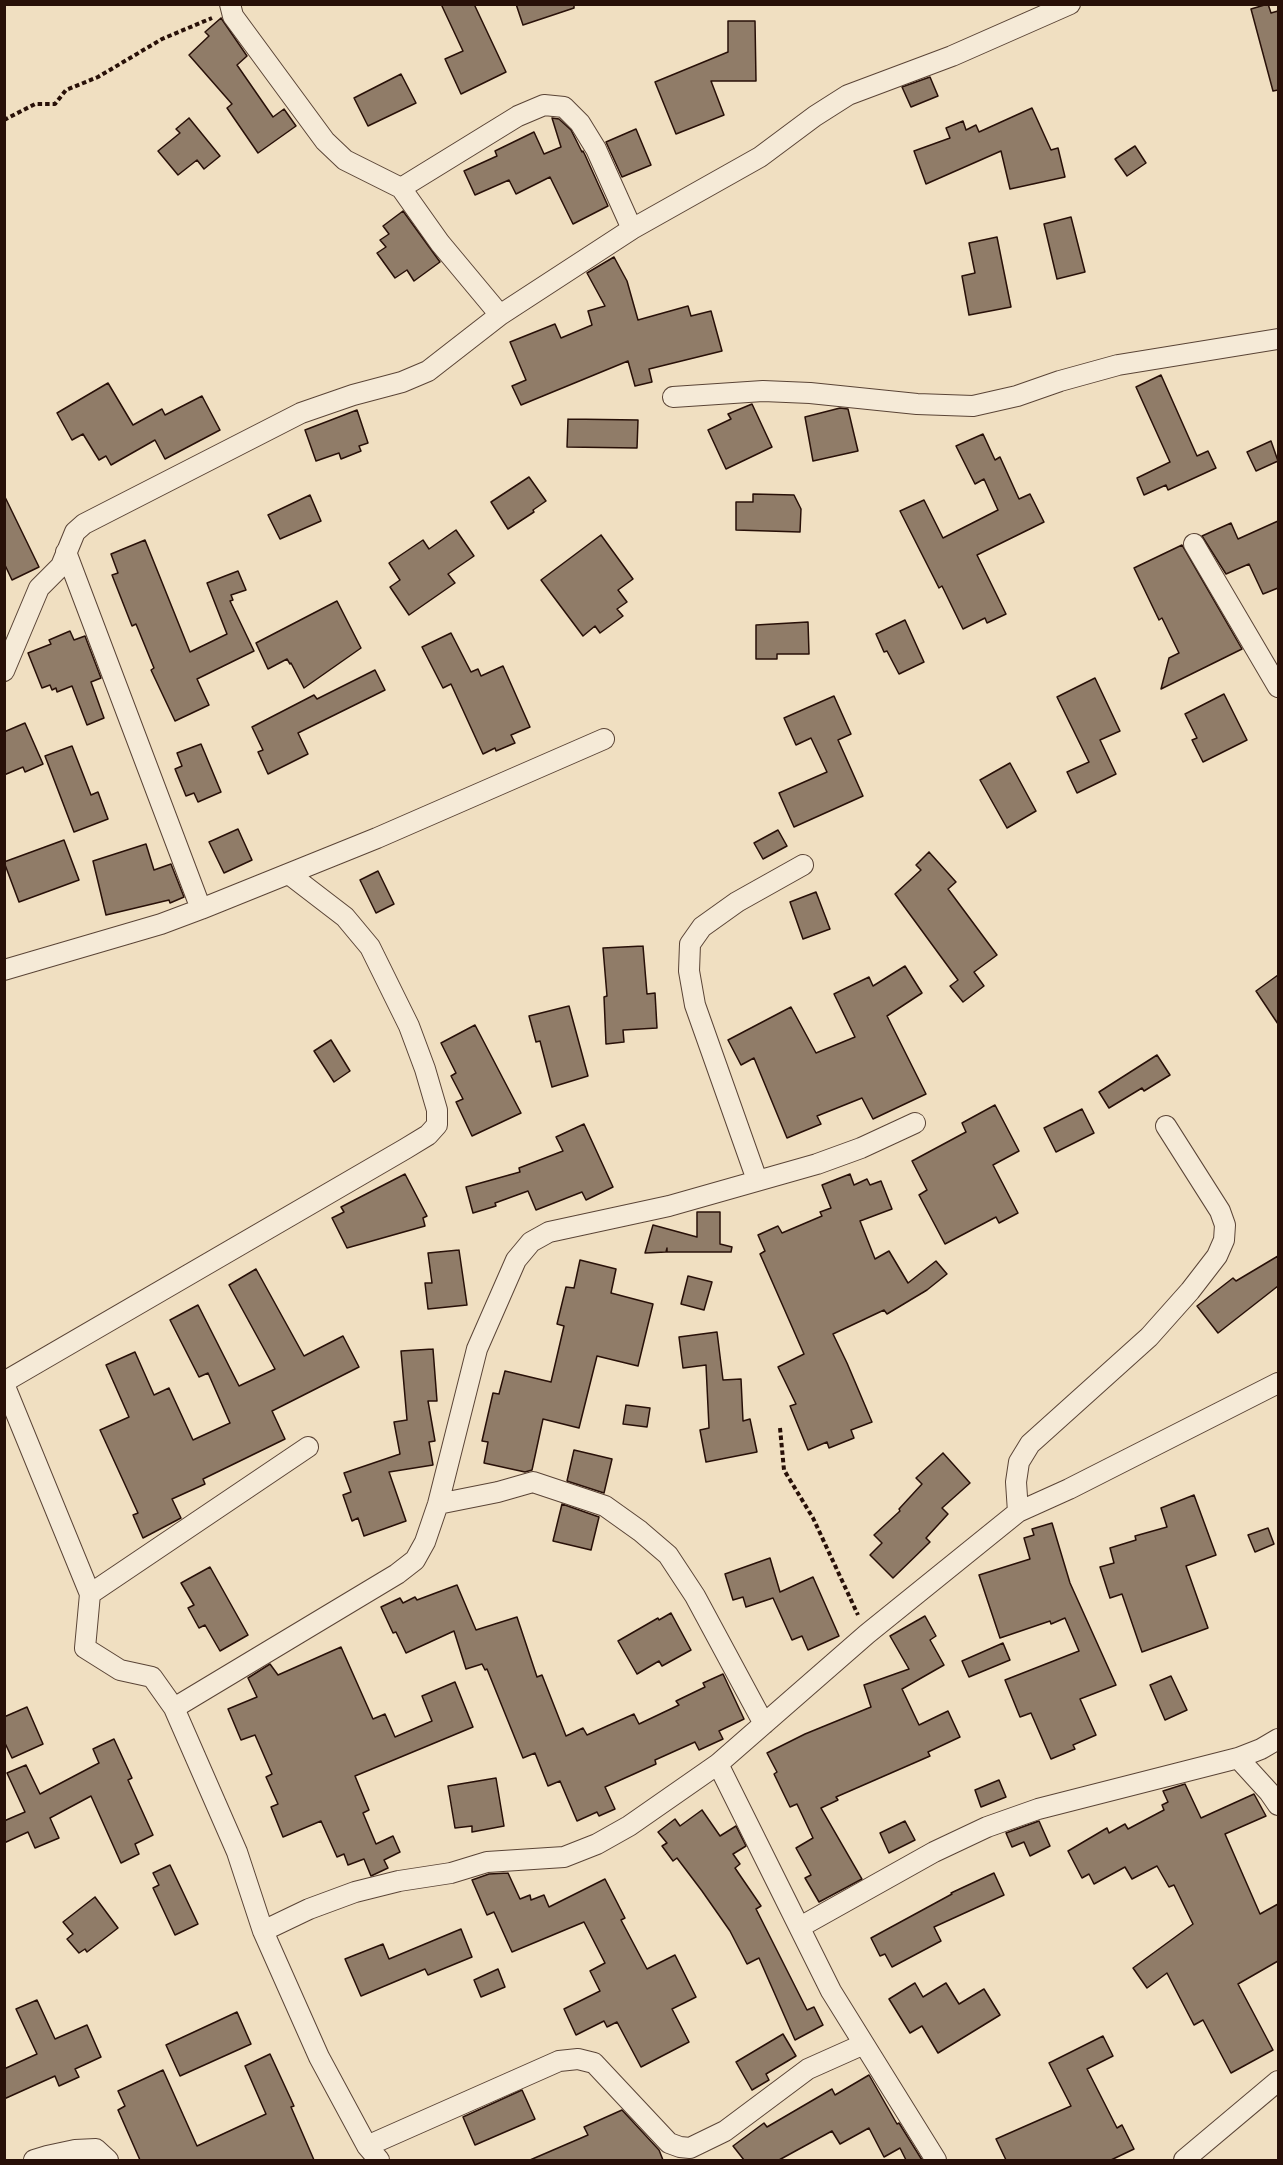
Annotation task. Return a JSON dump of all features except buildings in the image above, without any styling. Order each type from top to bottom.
[{"type":"street","points":[[4,671],[39,588],[61,566],[75,532],[84,524],[302,412],[402,382],[428,371],[500,315],[632,229],[760,157],[815,116],[848,95],[952,56],[1070,4]]},
{"type":"street","points":[[231,10],[326,141],[345,160],[401,188],[440,243],[500,315]]},
{"type":"street","points":[[401,188],[518,116],[544,105],[564,107],[580,123],[596,149],[632,229]]},
{"type":"street","points":[[673,397],[763,391],[810,393],[917,404],[973,406],[1017,396],[1118,365],[1278,339]]},
{"type":"street","points":[[1194,544],[1278,687]]},
{"type":"street","points":[[66,552],[201,909]]},
{"type":"street","points":[[4,970],[150,927],[201,909],[388,834],[604,739]]},
{"type":"street","points":[[757,1180],[695,1005],[688,971],[690,944],[702,927],[737,902],[803,866]]},
{"type":"street","points":[[289,874],[345,917],[370,947],[409,1026],[437,1110],[437,1125],[428,1135],[405,1149],[4,1383],[90,1594],[85,1648],[120,1670],[152,1677],[174,1708],[237,1852],[263,1931],[319,2057],[373,2153],[559,2061],[578,2059],[594,2063],[669,2143],[690,2148],[725,2131],[808,2069],[864,2044]]},
{"type":"street","points":[[174,1708],[397,1575],[415,1560],[425,1542],[438,1504],[477,1349],[516,1260],[531,1242],[549,1232],[669,1206],[828,1160],[861,1148],[915,1123]]},
{"type":"street","points":[[1018,1512],[1016,1482],[1019,1462],[1030,1444],[1149,1337],[1217,1256],[1224,1240],[1225,1225],[1220,1210],[1166,1126]]},
{"type":"street","points":[[263,1931],[309,1909],[355,1892],[399,1881],[451,1873],[487,1862],[564,1857],[597,1844],[629,1826],[718,1764],[867,1634],[1018,1512],[1069,1489],[1278,1383]]},
{"type":"street","points":[[90,1594],[308,1447]]},
{"type":"street","points":[[438,1504],[498,1492],[533,1482],[605,1506],[668,1555],[695,1596],[764,1724]]},
{"type":"street","points":[[800,1927],[934,1852],[987,1827],[1038,1809],[1238,1758],[1278,1739]]},
{"type":"street","points":[[1238,1758],[1278,1805]]},
{"type":"street","points":[[718,1764],[831,1991],[936,2160]]},
{"type":"street","points":[[1184,2160],[1278,2081]]},
{"type":"street","points":[[34,2160],[75,2150],[96,2149],[108,2160]]},
{"type":"path","points":[[4,120],[35,104],[55,105],[66,90],[98,77],[162,39],[231,10]]},
{"type":"path","points":[[780,1428],[784,1470],[813,1518],[867,1634]]}]
